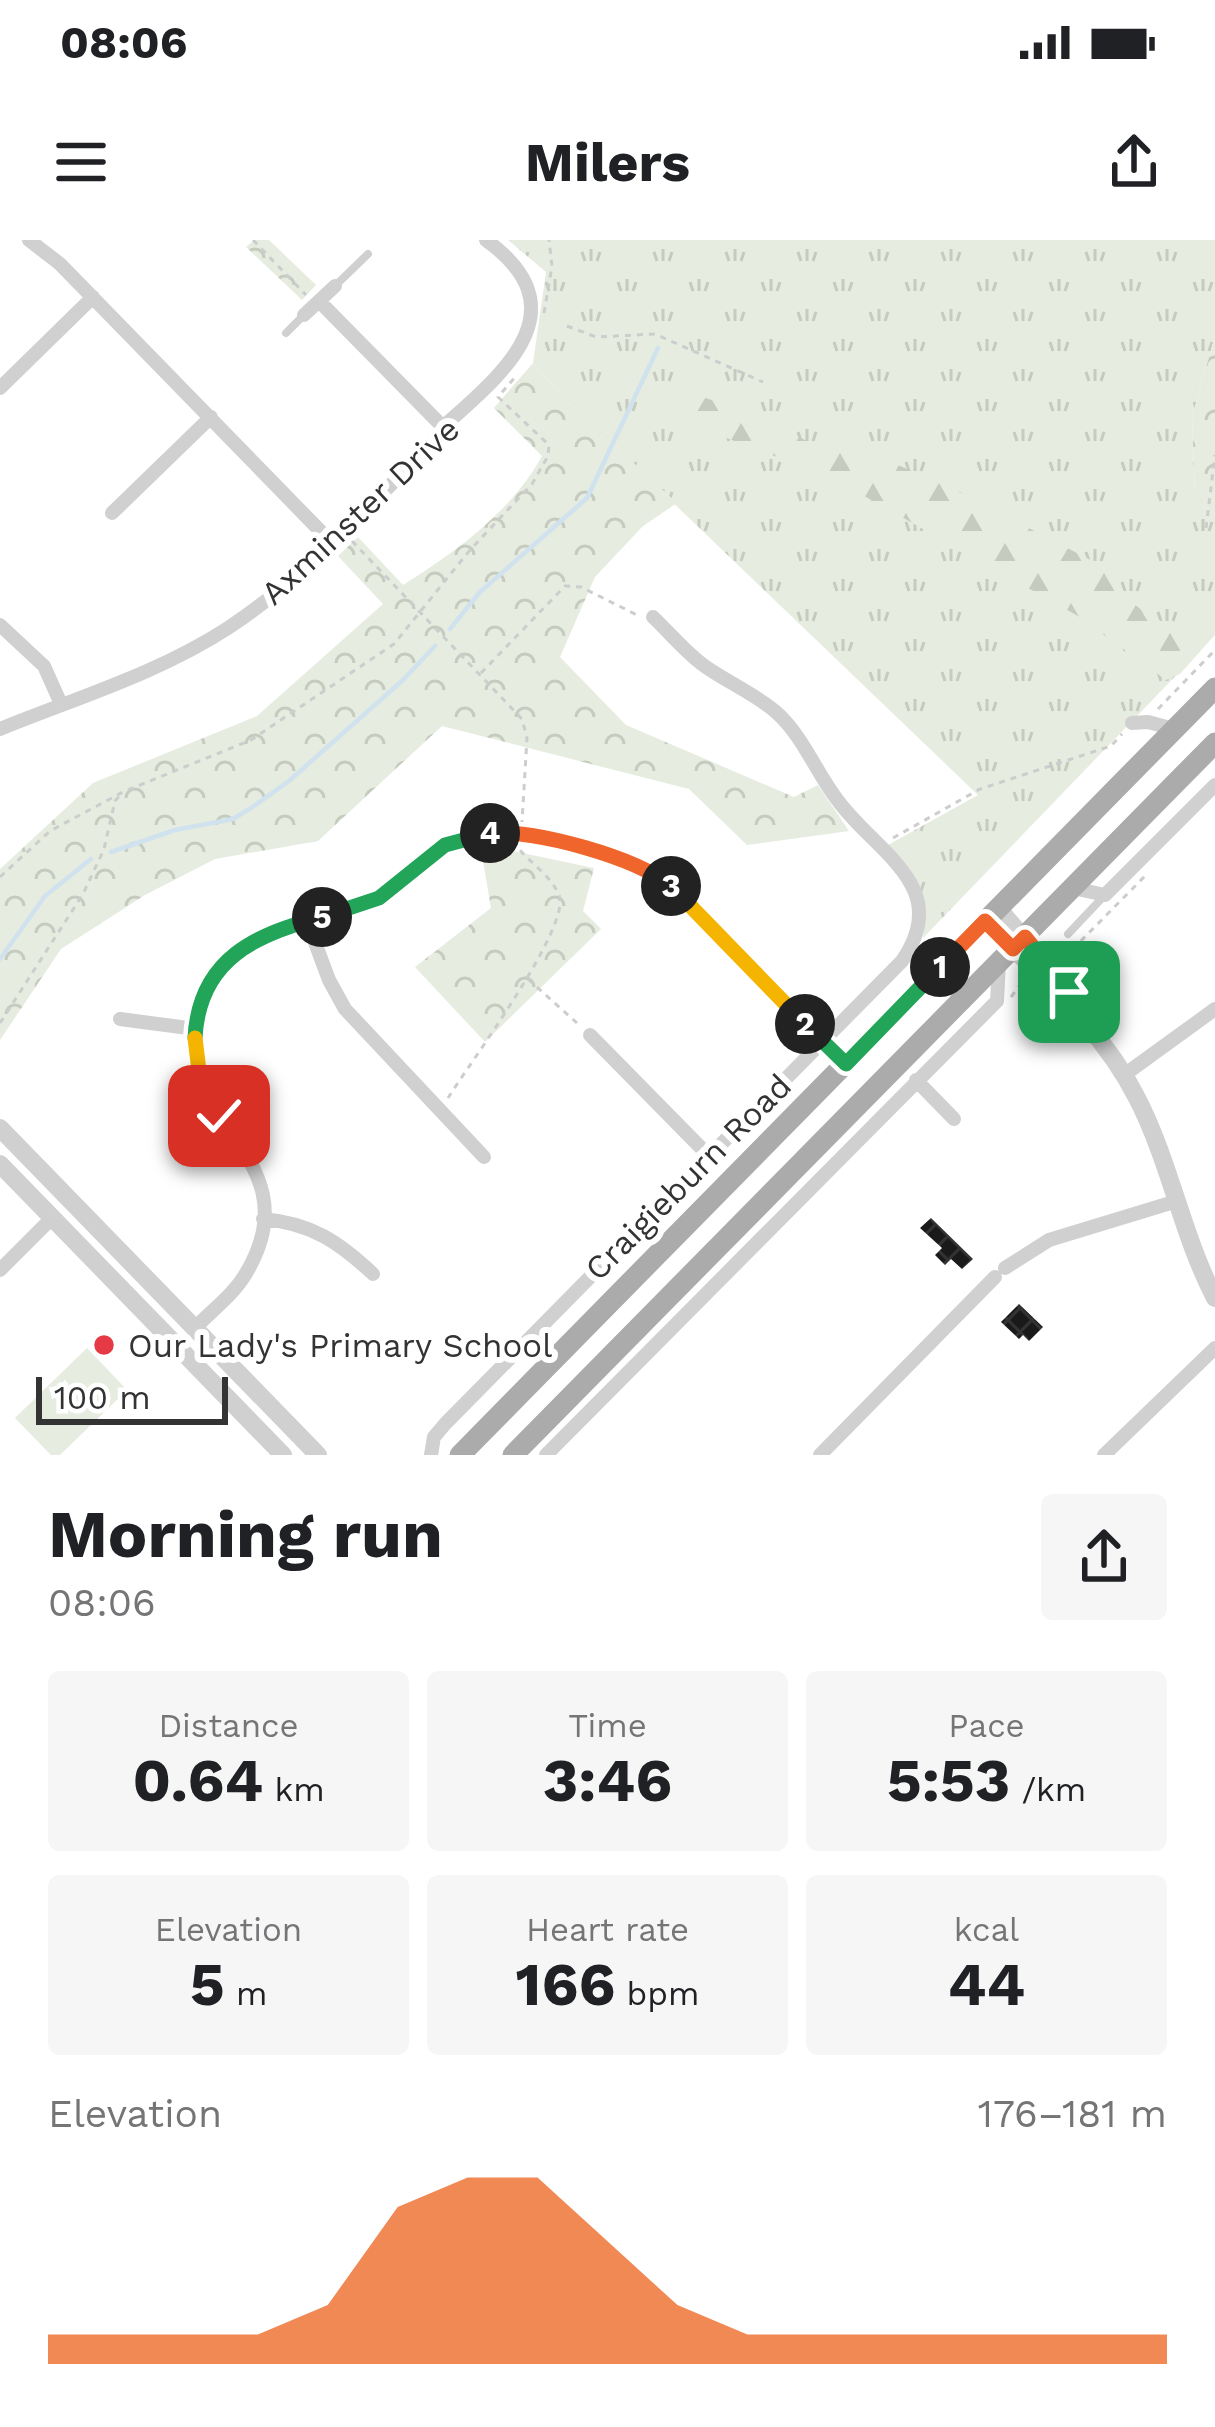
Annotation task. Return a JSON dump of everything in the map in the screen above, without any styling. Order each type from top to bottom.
[{"type":"main road","name":"Craigieburn Road","points":[[460,1455],[1215,688]]},
{"type":"main road","name":"Craigieburn Road","points":[[513,1455],[1215,743]]},
{"type":"street","points":[[29,240],[49,253],[336,537]]},
{"type":"street","name":"Axminster Drive","points":[[0,729],[165,662],[225,631],[271,597],[428,449],[443,427],[510,366],[526,334],[528,298],[522,278],[510,259],[486,240]]},
{"type":"street","points":[[335,286],[312,308],[443,427]]},
{"type":"street","points":[[0,388],[93,297]]},
{"type":"street","points":[[112,513],[211,417]]},
{"type":"street","points":[[431,1455],[434,1437],[445,1424],[902,961],[915,942],[918,899],[910,879],[839,803],[797,736],[775,711],[704,666],[645,616]]},
{"type":"street","points":[[0,625],[44,666],[61,704]]},
{"type":"street","points":[[1140,723],[1174,729]]},
{"type":"street","points":[[1073,888],[1105,895],[1215,785]]},
{"type":"street","points":[[177,1346],[243,1277],[263,1219],[259,1180],[249,1155],[213,1107],[195,1061],[196,1029],[208,988],[232,956],[262,934],[379,898],[435,851],[457,839],[498,832],[540,838],[623,859],[660,877],[846,1064]]},
{"type":"street","points":[[991,915],[1012,950],[1088,1023],[1124,1075],[1154,1134],[1214,1300]]},
{"type":"street","points":[[307,921],[345,1010],[484,1157]]},
{"type":"street","name":"Craigieburn Road","points":[[546,1455],[998,1000],[1012,950]]},
{"type":"street","points":[[1124,1075],[1215,1009]]},
{"type":"street","points":[[120,1019],[196,1029]]},
{"type":"street","points":[[590,1035],[709,1156]]},
{"type":"street","points":[[916,1080],[954,1119]]},
{"type":"street","points":[[0,1128],[318,1455]]},
{"type":"street","points":[[0,1164],[284,1455]]},
{"type":"street","points":[[820,1455],[1000,1272],[1049,1240],[1177,1201]]},
{"type":"street","points":[[0,1270],[52,1218]]},
{"type":"street","points":[[263,1219],[318,1231],[373,1274]]},
{"type":"street","points":[[712,1253],[749,1249]]},
{"type":"street","points":[[1104,1455],[1215,1348]]},
{"type":"street","points":[[1186,1376],[1215,1363]]},
{"type":"lane","points":[[335,286],[368,254]]},
{"type":"lane","points":[[286,333],[312,308]]},
{"type":"lane","points":[[1068,934],[1105,895]]},
{"type":"path","points":[[253,240],[312,308]]},
{"type":"path","points":[[543,321],[552,266],[549,240]]},
{"type":"path","points":[[567,326],[596,337],[655,334],[763,382]]},
{"type":"path","points":[[0,877],[50,830],[123,792],[251,740],[394,644],[532,484],[548,456],[549,445],[498,398],[522,368]]},
{"type":"path","points":[[1206,528],[1215,455]]},
{"type":"path","points":[[336,537],[420,611],[527,728],[523,821]]},
{"type":"path","points":[[479,674],[565,586],[581,587],[645,616]]},
{"type":"path","points":[[891,838],[980,789],[1111,746],[1215,650]]},
{"type":"path","points":[[0,1022],[69,920],[104,849],[115,801],[123,792]]},
{"type":"path","points":[[447,1100],[540,962],[561,907],[555,888],[515,846]]},
{"type":"path","points":[[1064,958],[1148,873]]},
{"type":"path","points":[[527,978],[577,1023]]},
{"type":"green space","points":[[254,240],[269,240],[316,285],[302,300],[246,247]]},
{"type":"green space","points":[[508,240],[1215,240],[1215,336],[1192,417],[1195,494],[1215,515],[1215,635],[923,938],[924,910],[918,887],[888,845],[978,795],[569,403],[533,363],[546,272]]},
{"type":"green space","points":[[1215,336],[1215,515],[1195,495],[1192,417]]},
{"type":"green space","points":[[533,363],[677,503],[643,526],[595,577],[560,657],[626,725],[794,797],[818,785],[849,831],[747,845],[689,789],[442,726],[318,841],[215,859],[145,895],[61,949],[0,1040],[0,869],[93,783],[257,716],[383,604],[338,556],[358,537],[403,585],[499,512],[542,456],[494,408]]},
{"type":"green space","points":[[669,386],[745,411],[809,442],[850,447],[882,458],[955,490],[1102,566],[1132,602],[1156,618],[1202,629],[1213,637],[1180,674],[1166,680],[1078,616],[850,488],[826,492],[807,483],[785,460],[658,412],[659,390]]},
{"type":"green space","points":[[494,847],[594,868],[583,911],[601,929],[485,1042],[415,967],[491,908],[481,849]]},
{"type":"green space","points":[[87,1348],[127,1390],[60,1455],[51,1455],[15,1418]]},
{"type":"building","points":[[931,1218],[973,1259],[962,1269],[951,1259],[945,1265],[935,1255],[942,1248],[920,1228]]},
{"type":"building","points":[[1019,1304],[1043,1327],[1029,1341],[1023,1335],[1019,1339],[1001,1322]]},
{"type":"waterway","points":[[450,629],[480,592],[587,498],[658,348]]},
{"type":"waterway","points":[[111,852],[175,830],[233,819],[251,808],[289,781],[435,646]]},
{"type":"waterway","points":[[0,959],[45,896],[91,859]]},
{"type":"place","name":"Our Lady's Primary School","points":[[104,1345]]},
{"type":"route","points":[[219,1116],[200,1079],[195,1042],[202,1002],[222,967],[262,934],[366,904],[445,845],[483,833],[518,834],[623,859],[649,870],[673,887],[846,1064],[985,921],[1013,949],[1025,937],[1069,992]]}]
